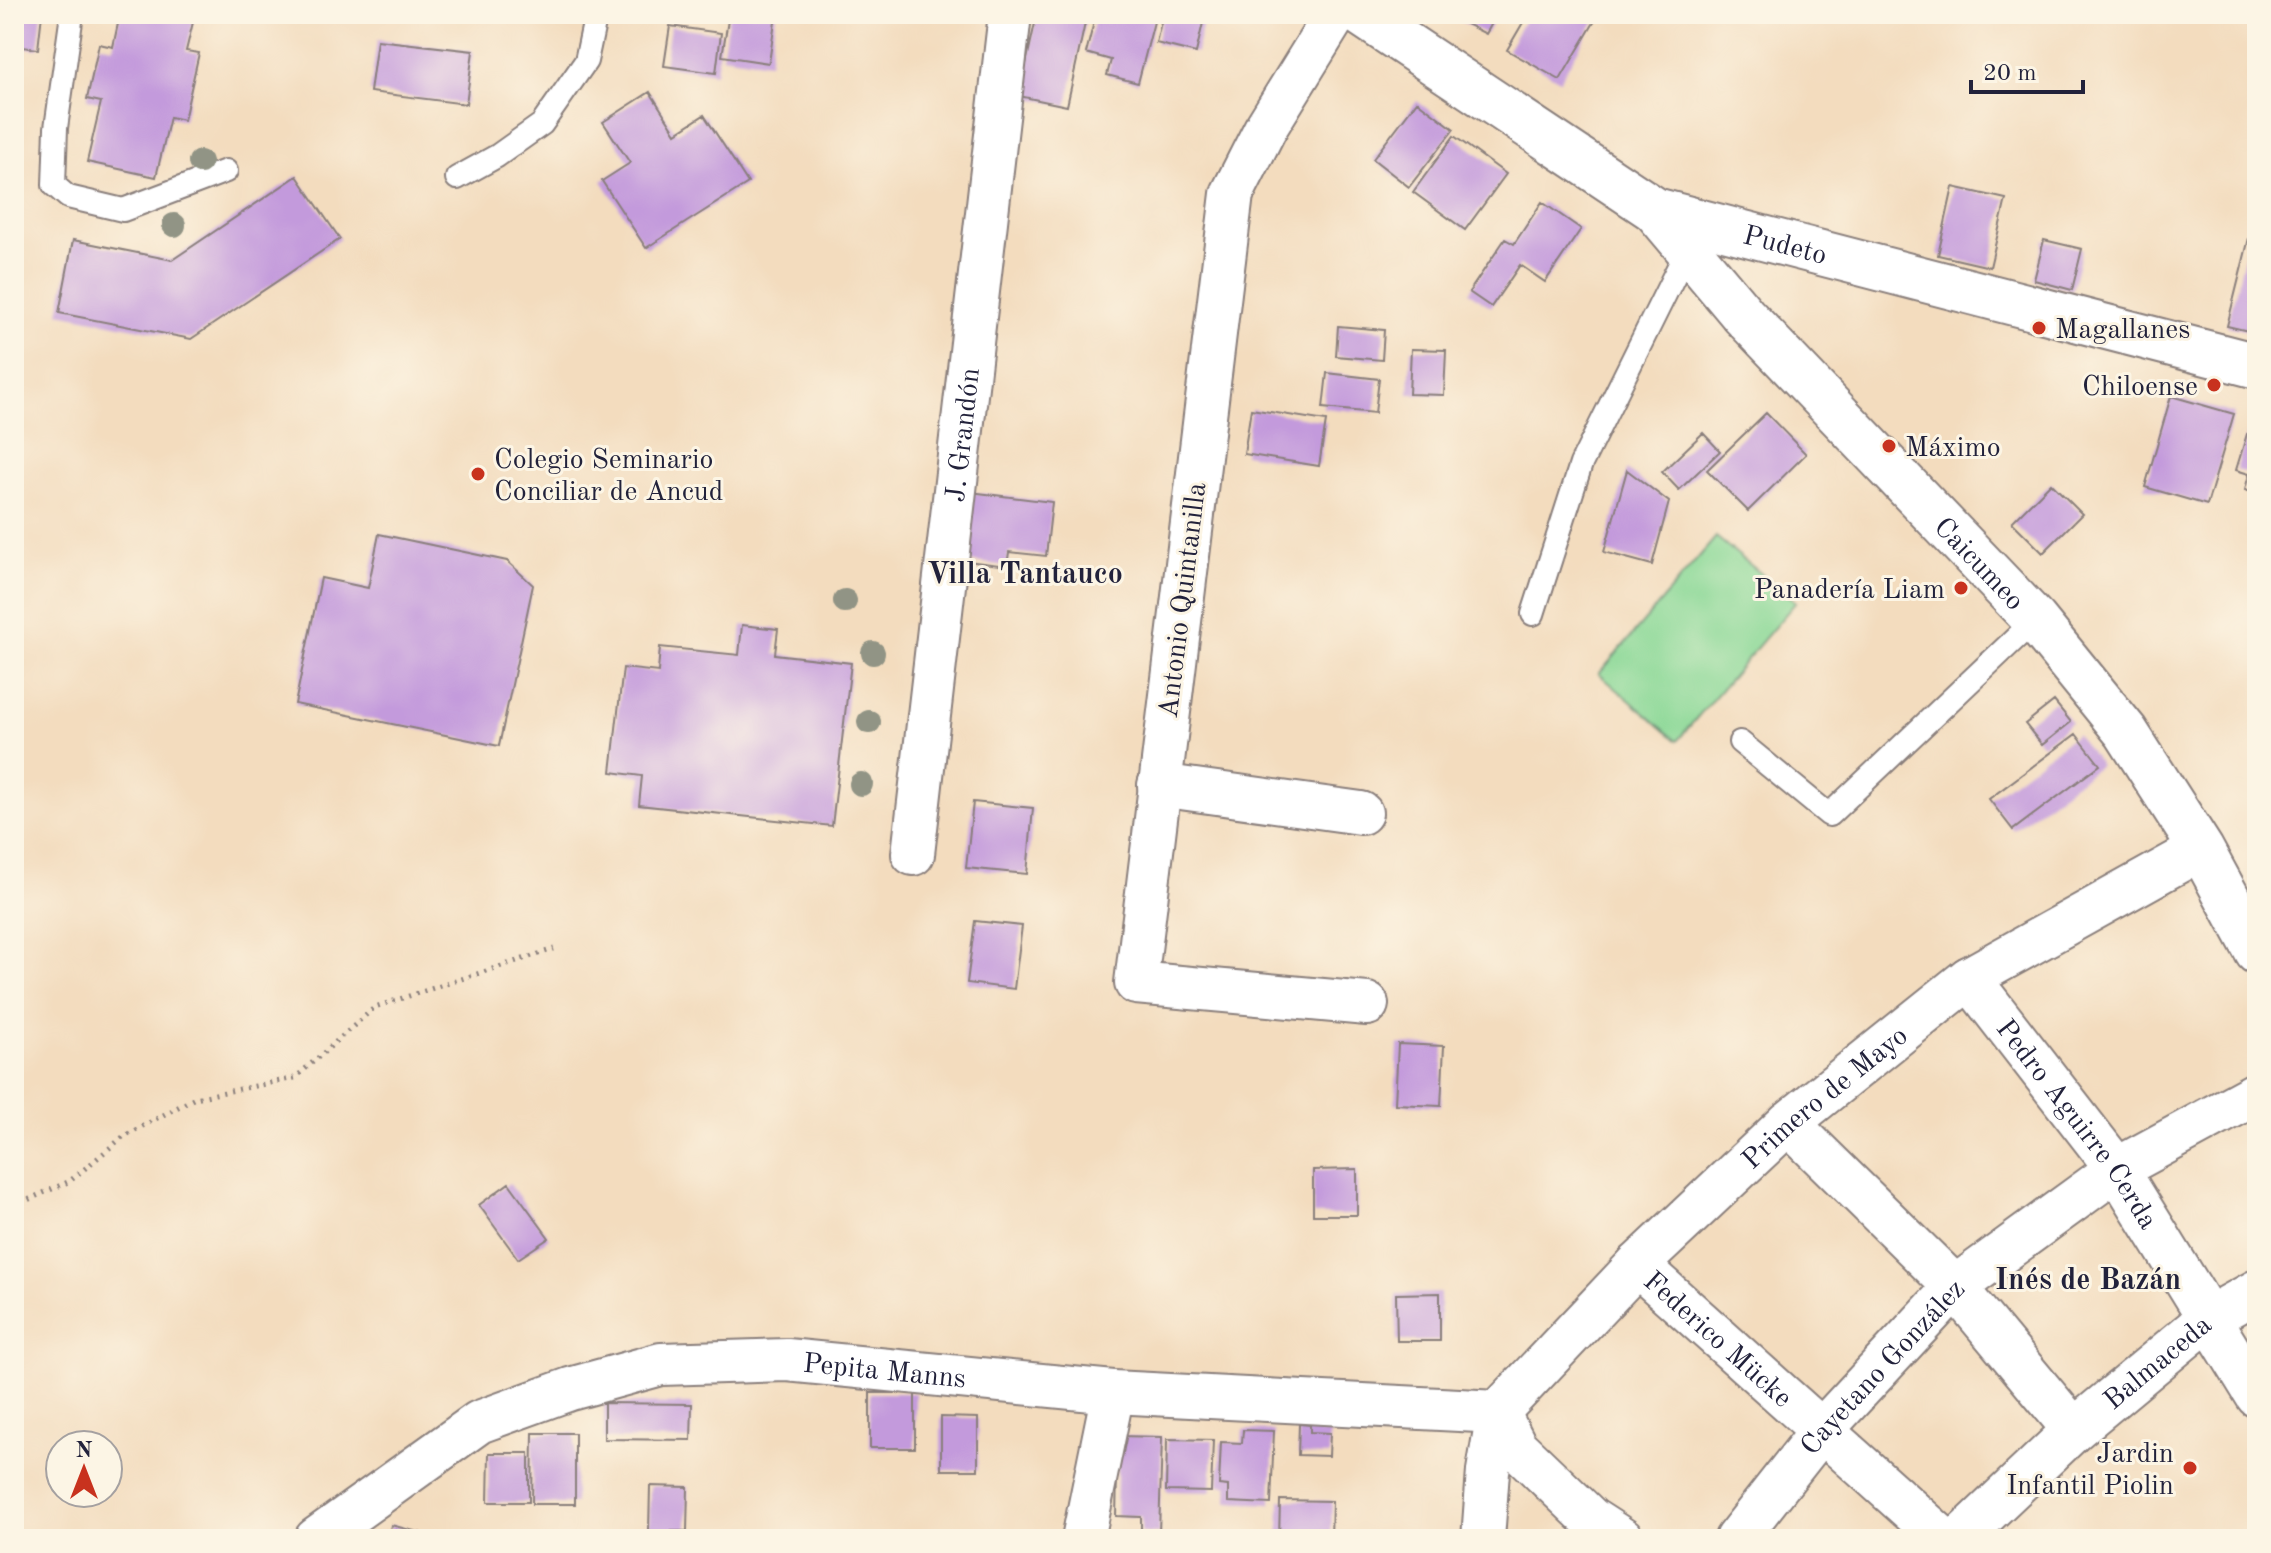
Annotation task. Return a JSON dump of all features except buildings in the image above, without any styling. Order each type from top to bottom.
[{"type":"street","name":"J. Grandón","points":[[913,854],[1010,14]]},
{"type":"street","name":"Antonio Quintanilla","points":[[1336,14],[1265,129],[1232,194],[1136,983],[1367,1004]]},
{"type":"street","name":"Pudeto","points":[[1361,14],[1655,210],[2257,366]]},
{"type":"street","name":"Caicumeo","points":[[1655,210],[1744,316],[2035,620],[2126,732],[2201,849],[2257,952]]},
{"type":"street","points":[[1159,785],[1361,813]]},
{"type":"street","name":"Primero de Mayo","points":[[1498,1412],[1637,1265],[1788,1123],[1969,978],[2201,849]]},
{"type":"street","name":"Pedro Aguirre Cerda","points":[[1969,978],[2117,1169],[2257,1396]]},
{"type":"street","name":"Cayetano González","points":[[1736,1539],[1821,1431],[1955,1287],[2117,1169],[2257,1093]]},
{"type":"street","points":[[1788,1123],[1955,1287],[2074,1430]]},
{"type":"street","name":"Federico Mücke","points":[[1637,1265],[1943,1539]]},
{"type":"street","name":"Balmaceda","points":[[1959,1539],[2074,1430],[2210,1317],[2257,1291]]},
{"type":"street","name":"Pepita Manns","points":[[316,1539],[479,1422],[570,1389],[661,1364],[787,1360],[1113,1392],[1498,1412]]},
{"type":"street","points":[[1083,1539],[1113,1392]]},
{"type":"street","points":[[1483,1539],[1488,1471],[1498,1412]]},
{"type":"street","points":[[1498,1412],[1516,1447],[1591,1519],[1622,1539]]},
{"type":"lane","points":[[72,14],[56,128],[54,185],[68,197],[123,210],[226,171]]},
{"type":"lane","points":[[457,178],[497,156],[542,124],[586,61],[596,14]]},
{"type":"lane","points":[[1533,614],[1581,464],[1687,250]]},
{"type":"lane","points":[[1740,742],[1829,815],[2035,620]]},
{"type":"path","points":[[14,1206],[70,1181],[124,1136],[195,1098],[295,1078],[375,1007],[554,949]]},
{"type":"green space","points":[[1716,537],[1796,602],[1677,741],[1599,674]]},
{"type":"place","name":"Magallanes","points":[[2039,328]]},
{"type":"place","name":"Chiloense","points":[[2214,385]]},
{"type":"place","name":"Máximo","points":[[1889,446]]},
{"type":"place","name":"Colegio Seminario Conciliar de Ancud","points":[[478,474]]},
{"type":"place","name":"Panadería Liam","points":[[1961,588]]},
{"type":"place","name":"Jardin Infantil Piolin","points":[[2190,1468]]},
{"type":"district","name":"Villa Tantauco","points":[[1025,573]]},
{"type":"district","name":"Inés de Bazán","points":[[2088,1279]]}]
